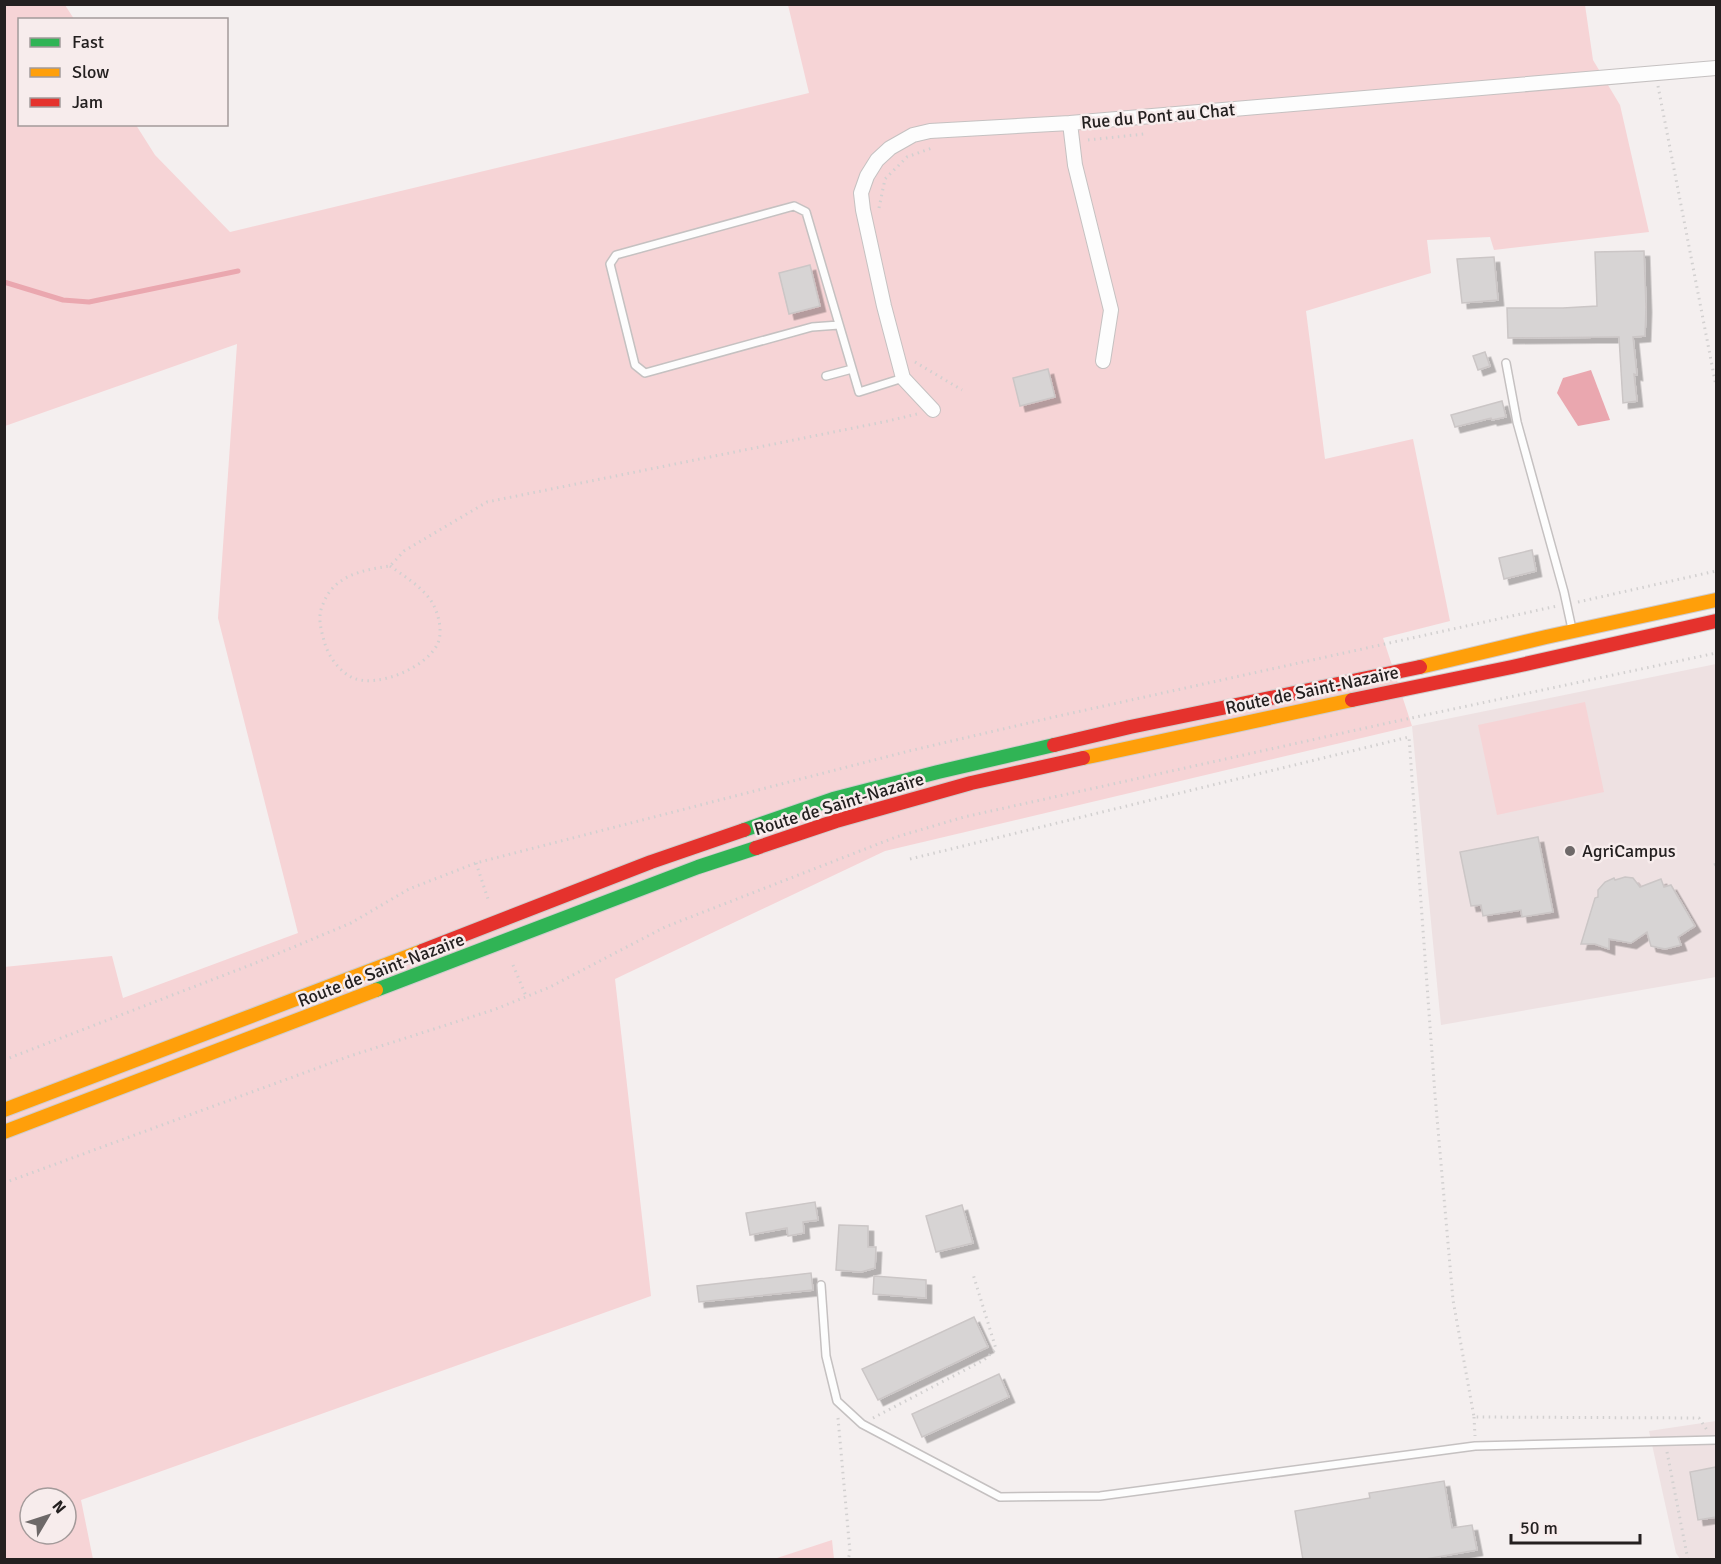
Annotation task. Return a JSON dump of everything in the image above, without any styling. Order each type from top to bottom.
[{"type":"main road","name":"Route de Saint-Nazaire","points":[[4,1110],[651,862],[834,799],[1130,727],[1399,672],[1716,600]]},
{"type":"main road","name":"Route de Saint-Nazaire","points":[[4,1132],[698,867],[836,821],[971,783],[1716,621]]},
{"type":"street","name":"Rue du Pont au Chat","points":[[933,410],[903,378],[884,306],[861,193],[867,176],[877,160],[890,148],[913,135],[930,131],[1070,123],[1716,68]]},
{"type":"street","points":[[1070,123],[1075,165],[1111,310],[1104,361]]},
{"type":"lane","points":[[839,325],[812,327],[645,374],[635,365],[610,264],[616,255],[794,206],[806,212],[859,392],[903,378]]},
{"type":"lane","points":[[1506,363],[1517,422],[1573,631]]},
{"type":"lane","points":[[826,376],[852,369]]},
{"type":"lane","points":[[821,1285],[826,1356],[837,1401],[862,1424],[1000,1497],[1100,1496],[1475,1446],[1716,1440]]},
{"type":"path","points":[[1656,72],[1716,386]]},
{"type":"path","points":[[1658,89],[1669,88]]},
{"type":"path","points":[[1071,141],[1144,134]]},
{"type":"path","points":[[878,214],[885,179],[907,157],[933,147]]},
{"type":"path","points":[[914,361],[962,390]]},
{"type":"path","points":[[390,566],[430,599],[441,623],[438,645],[420,665],[392,676],[372,681],[353,678],[337,666],[326,648],[319,626],[322,605],[333,586],[350,575],[390,566],[404,551],[487,502],[888,422],[933,410]]},
{"type":"path","points":[[4,1183],[350,1056],[496,1009],[550,987],[665,927],[896,837],[941,823],[1397,721],[1716,653]]},
{"type":"path","points":[[910,859],[1408,737],[1453,1300],[1474,1417],[1475,1446]]},
{"type":"path","points":[[476,863],[488,898]]},
{"type":"path","points":[[513,965],[526,996]]},
{"type":"path","points":[[862,1424],[984,1360],[996,1349],[973,1274]]},
{"type":"path","points":[[837,1401],[850,1552],[848,1560]]},
{"type":"path","points":[[1474,1417],[1699,1418],[1707,1428],[1707,1441]]},
{"type":"path","points":[[1665,1442],[1688,1560]]},
{"type":"shaded area","points":[[5,5],[65,5],[73,18],[18,18],[18,126],[137,126],[155,155],[230,232],[809,93],[788,5],[1585,5],[1593,60],[1620,105],[1649,232],[1494,250],[1490,237],[1427,240],[1431,273],[1306,311],[1325,459],[1413,439],[1450,621],[1383,638],[1412,726],[885,851],[615,979],[651,1296],[81,1500],[93,1559],[5,1559],[4,967],[112,956],[123,998],[298,933],[218,618],[237,344],[5,426]]},
{"type":"shaded area","points":[[1591,370],[1610,420],[1578,426],[1557,393],[1563,378]]},
{"type":"shaded area","name":"AgriCampus","points":[[1716,664],[1716,977],[1441,1025],[1412,726]]},
{"type":"shaded area","points":[[1585,702],[1604,792],[1497,815],[1478,725]]},
{"type":"shaded area","points":[[1716,1421],[1716,1559],[1680,1559],[1676,1553],[1649,1431]]},
{"type":"shaded area","points":[[832,1540],[834,1559],[774,1559]]},
{"type":"building","points":[[1644,251],[1645,336],[1633,337],[1637,401],[1623,403],[1619,337],[1508,338],[1507,308],[1597,306],[1595,252]]},
{"type":"building","points":[[1494,257],[1498,300],[1462,303],[1457,259]]},
{"type":"building","points":[[810,265],[820,306],[789,314],[779,273]]},
{"type":"building","points":[[1485,352],[1490,366],[1478,370],[1473,356]]},
{"type":"building","points":[[1048,369],[1055,397],[1020,406],[1013,378]]},
{"type":"building","points":[[1502,401],[1506,417],[1492,420],[1491,418],[1455,427],[1451,415]]},
{"type":"building","points":[[1532,550],[1536,571],[1504,579],[1499,558]]},
{"type":"building","points":[[1538,837],[1553,912],[1522,917],[1521,910],[1483,916],[1481,905],[1471,906],[1460,852]]},
{"type":"building","points":[[1625,877],[1633,878],[1640,887],[1661,879],[1664,887],[1671,885],[1695,926],[1678,937],[1681,945],[1665,949],[1651,946],[1647,932],[1631,943],[1609,939],[1609,949],[1595,944],[1581,944],[1595,898],[1598,897],[1598,890],[1605,882]]},
{"type":"building","points":[[815,1202],[818,1220],[803,1222],[804,1233],[788,1236],[787,1228],[750,1235],[746,1213]]},
{"type":"building","points":[[962,1205],[973,1243],[936,1252],[926,1216]]},
{"type":"building","points":[[839,1225],[868,1226],[868,1247],[876,1247],[875,1268],[861,1272],[836,1270]]},
{"type":"building","points":[[811,1273],[813,1290],[699,1302],[697,1286]]},
{"type":"building","points":[[874,1276],[926,1280],[926,1298],[873,1294]]},
{"type":"building","points":[[974,1317],[988,1347],[878,1400],[862,1369]]},
{"type":"building","points":[[999,1374],[1009,1397],[922,1437],[912,1414]]},
{"type":"building","points":[[1716,1467],[1716,1517],[1698,1520],[1690,1472]]},
{"type":"building","points":[[1444,1481],[1452,1528],[1472,1525],[1477,1550],[1420,1560],[1303,1560],[1295,1511],[1370,1498],[1369,1493]]},
{"type":"waterway","points":[[4,282],[63,300],[89,302],[238,271]]},
{"type":"traffic: fast","points":[[744,830],[833,799],[1054,745]]},
{"type":"traffic: fast","points":[[376,990],[698,867],[756,848]]},
{"type":"traffic: slow","points":[[1420,667],[1716,600]]},
{"type":"traffic: slow","points":[[1083,758],[1352,700]]},
{"type":"traffic: slow","points":[[4,1110],[422,951]]},
{"type":"traffic: slow","points":[[4,1132],[376,990]]},
{"type":"traffic: jam","points":[[1352,700],[1716,621]]},
{"type":"traffic: jam","points":[[1054,745],[1420,667]]},
{"type":"traffic: jam","points":[[756,848],[836,821],[971,783],[1083,758]]},
{"type":"traffic: jam","points":[[422,951],[651,862],[744,830]]},
{"type":"place","name":"AgriCampus","points":[[1570,851]]}]
